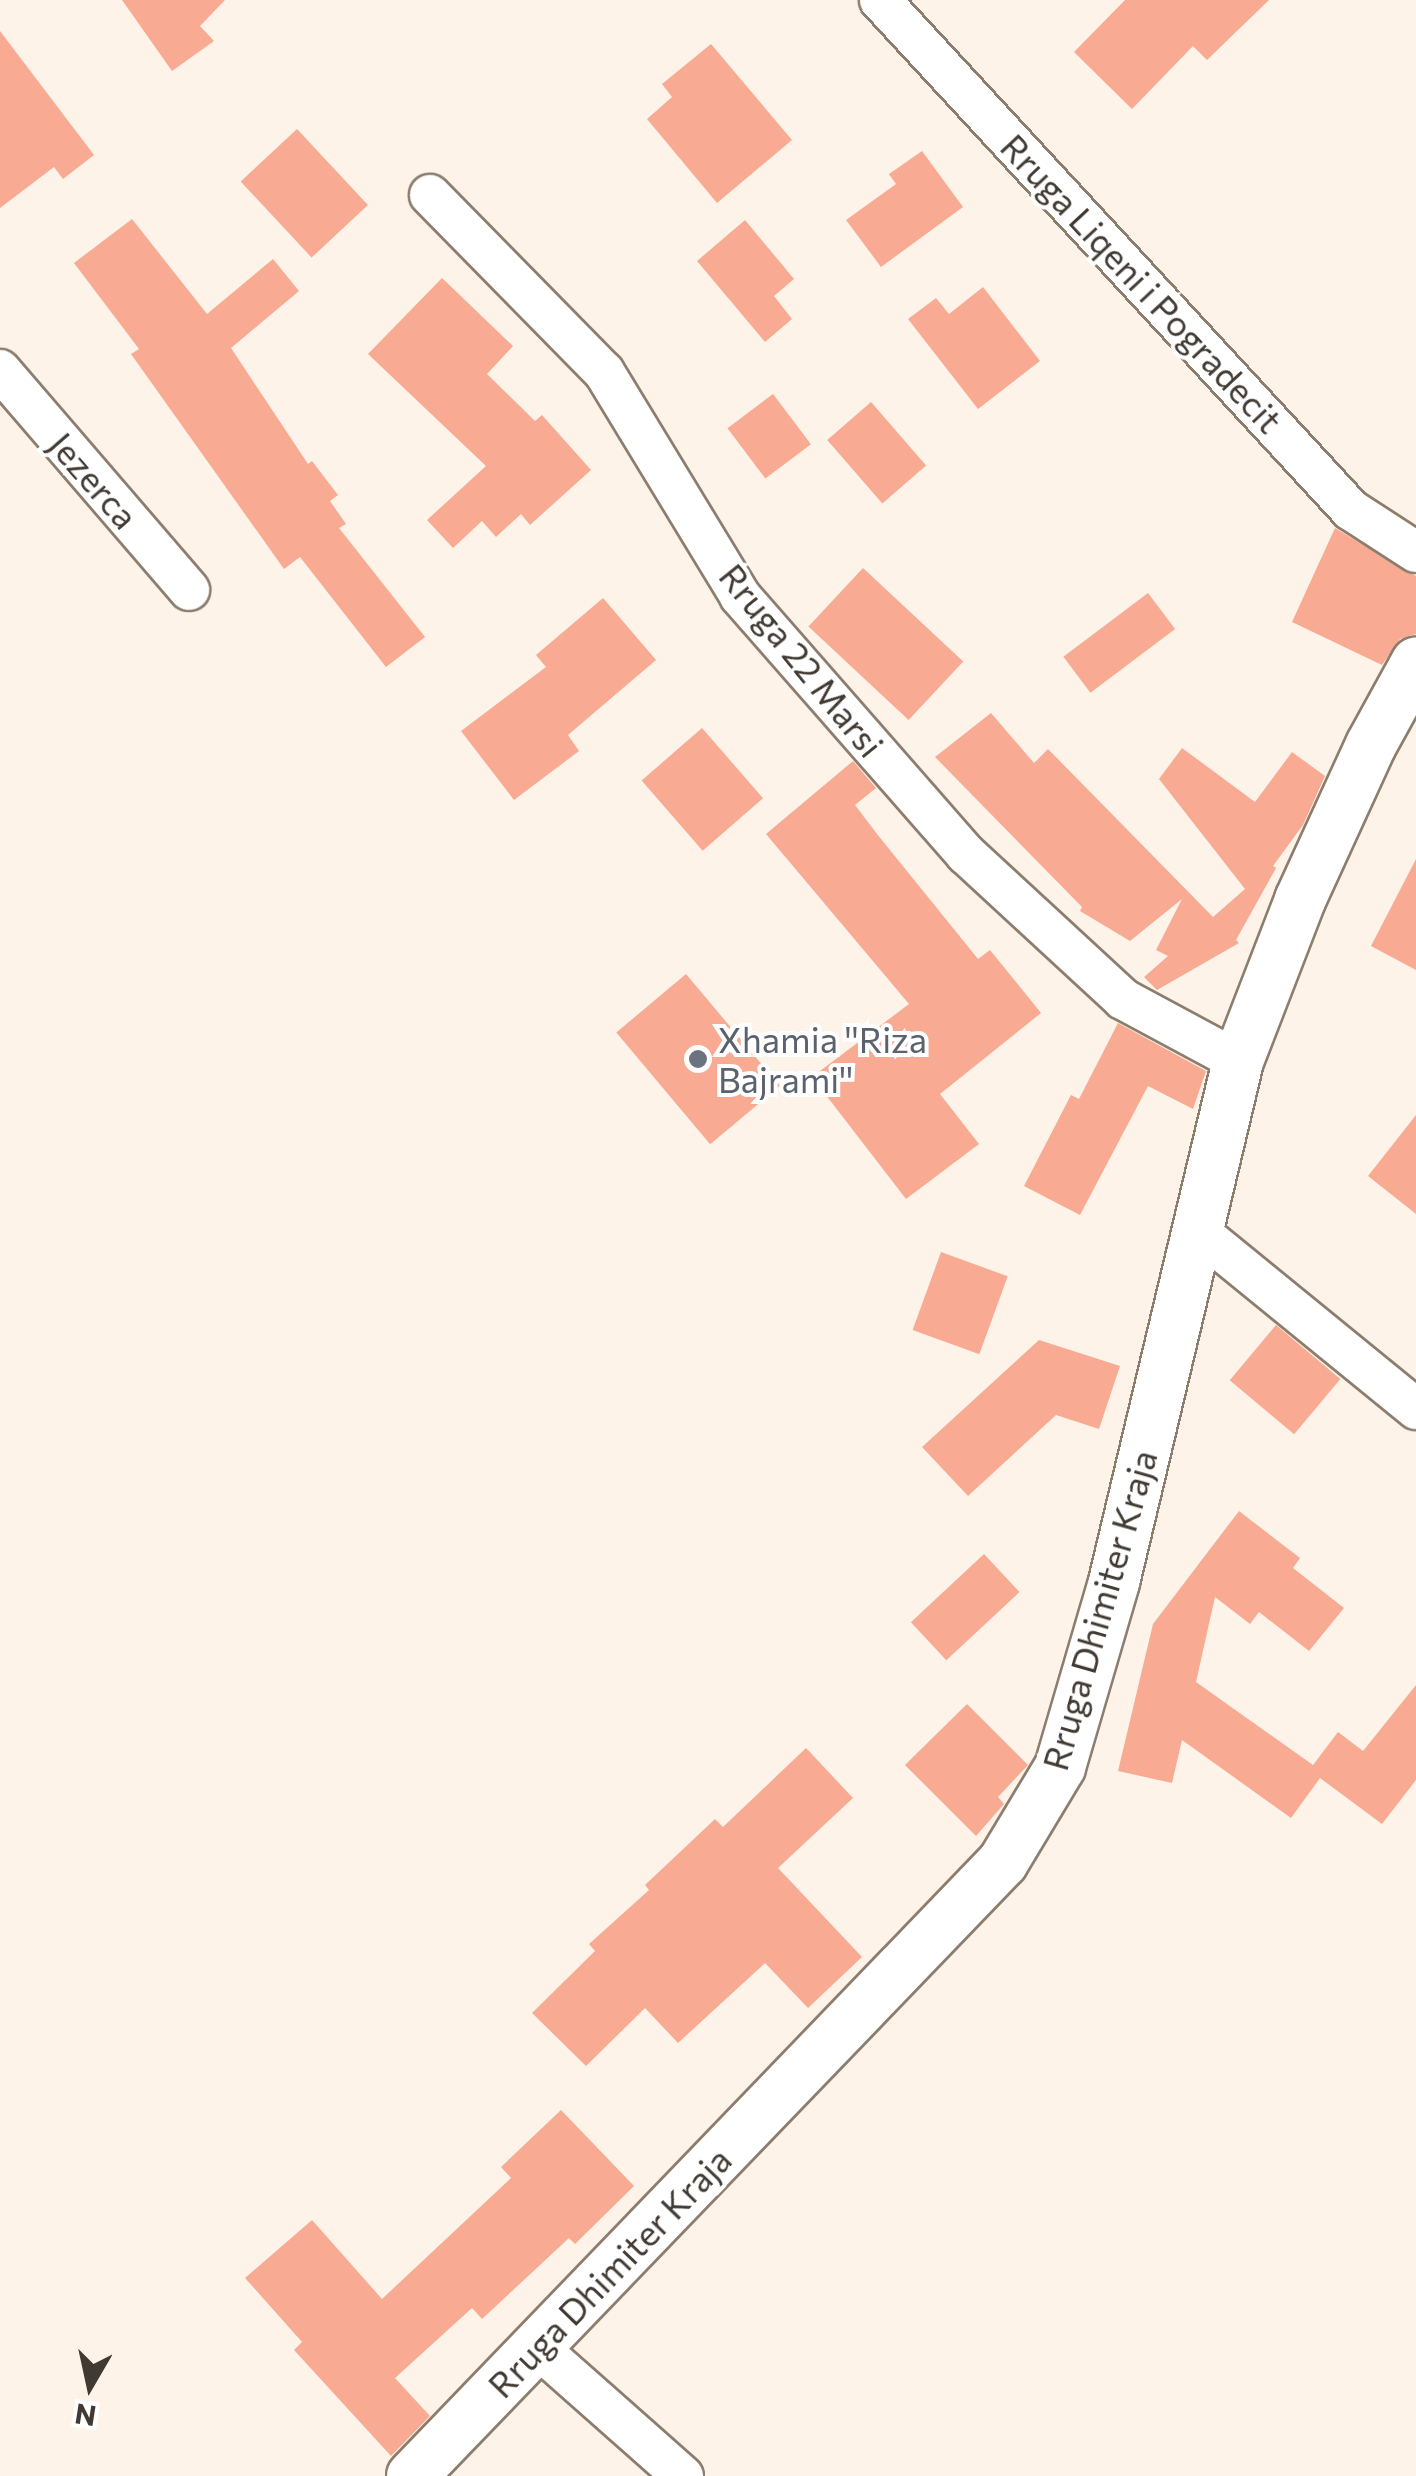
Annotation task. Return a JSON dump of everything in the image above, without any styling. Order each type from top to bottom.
[{"type":"street","name":"Rruga Liqeni i Pogradecit","points":[[880,0],[1351,510],[1416,552]]},
{"type":"street","name":"Rruga 22 Marsi","points":[[430,195],[604,372],[740,596],[966,854],[1123,999],[1238,1061]]},
{"type":"street","name":"Jezerca","points":[[0,370],[189,590]]},
{"type":"street","name":"Rruga Dhimiter Kraja","points":[[412,2476],[1002,1862],[1060,1767],[1114,1582],[1238,1061],[1300,900],[1370,745],[1416,663]]},
{"type":"street","points":[[1200,1232],[1416,1409]]},
{"type":"street","points":[[537,2347],[684,2476]]},
{"type":"building","points":[[122,0],[225,0],[200,26],[214,41],[172,71]]},
{"type":"building","points":[[1125,0],[1269,0],[1207,60],[1193,46],[1132,109],[1074,52]]},
{"type":"building","points":[[0,31],[94,155],[63,179],[54,167],[0,208]]},
{"type":"building","points":[[711,44],[792,140],[717,203],[647,119],[672,97],[662,84]]},
{"type":"building","points":[[297,129],[368,205],[312,258],[241,182]]},
{"type":"building","points":[[922,151],[963,207],[881,267],[846,220],[896,184],[889,174]]},
{"type":"building","points":[[132,219],[207,314],[273,259],[299,291],[231,348],[308,464],[312,461],[338,495],[330,501],[346,524],[339,528],[425,637],[386,667],[300,557],[284,569],[131,354],[139,349],[74,263]]},
{"type":"building","points":[[745,220],[794,279],[774,296],[792,319],[765,342],[697,261]]},
{"type":"building","points":[[442,278],[513,346],[487,374],[535,421],[542,415],[591,470],[530,525],[521,514],[496,537],[482,521],[453,548],[427,520],[486,466],[368,354]]},
{"type":"building","points":[[983,287],[1040,361],[978,409],[908,319],[936,298],[949,314]]},
{"type":"building","points":[[773,394],[811,444],[765,479],[727,428]]},
{"type":"building","points":[[871,402],[926,465],[882,503],[827,440]]},
{"type":"building","points":[[1335,528],[1416,576],[1416,634],[1400,639],[1382,665],[1292,622]]},
{"type":"building","points":[[863,568],[963,661],[909,720],[808,627]]},
{"type":"building","points":[[1148,593],[1175,629],[1090,693],[1063,657]]},
{"type":"building","points":[[603,598],[656,660],[568,735],[579,751],[514,800],[461,731],[546,667],[536,655]]},
{"type":"building","points":[[991,713],[1034,763],[1048,749],[1213,917],[1245,889],[1159,779],[1182,748],[1255,802],[1292,752],[1325,776],[1303,825],[1273,866],[1276,868],[1236,940],[1239,943],[1157,990],[1144,977],[1168,956],[1156,950],[1182,899],[1130,941],[1080,911],[1082,907],[935,757]]},
{"type":"building","points":[[702,728],[763,798],[703,851],[642,780]]},
{"type":"building","points":[[853,761],[876,788],[855,805],[978,959],[990,950],[1041,1013],[940,1094],[979,1144],[906,1199],[812,1077],[909,1004],[766,834]]},
{"type":"building","points":[[1416,859],[1416,970],[1371,946]]},
{"type":"building","name":"Xhamia ''Riza Bajrami''","points":[[686,974],[780,1086],[710,1144],[616,1032]]},
{"type":"building","points":[[1118,1023],[1206,1071],[1193,1109],[1148,1086],[1080,1215],[1024,1186],[1071,1095],[1079,1099]]},
{"type":"building","points":[[1416,1115],[1416,1214],[1368,1176]]},
{"type":"building","points":[[941,1252],[1008,1276],[979,1354],[913,1330]]},
{"type":"building","points":[[1276,1325],[1340,1379],[1294,1434],[1230,1380]]},
{"type":"building","points":[[1039,1340],[1120,1366],[1099,1429],[1056,1415],[968,1496],[922,1447]]},
{"type":"building","points":[[1239,1511],[1300,1558],[1293,1568],[1344,1608],[1309,1651],[1259,1612],[1250,1624],[1215,1597],[1196,1682],[1313,1765],[1338,1732],[1363,1751],[1416,1685],[1416,1780],[1382,1824],[1320,1778],[1291,1818],[1182,1740],[1172,1783],[1118,1771],[1153,1624]]},
{"type":"building","points":[[984,1554],[1019,1592],[946,1660],[911,1622]]},
{"type":"building","points":[[967,1704],[1028,1765],[998,1797],[1004,1804],[976,1836],[905,1765]]},
{"type":"building","points":[[806,1748],[853,1798],[778,1868],[862,1957],[808,2008],[765,1963],[678,2043],[645,2008],[586,2066],[532,2013],[595,1951],[589,1944],[649,1890],[645,1885],[715,1819],[723,1827]]},
{"type":"building","points":[[561,2110],[634,2186],[575,2244],[569,2238],[482,2319],[472,2308],[395,2378],[430,2416],[391,2456],[294,2350],[302,2342],[245,2278],[312,2220],[382,2299],[511,2178],[501,2167]]},
{"type":"place","name":"Xhamia ''Riza Bajrami''","points":[[698,1059]]}]
